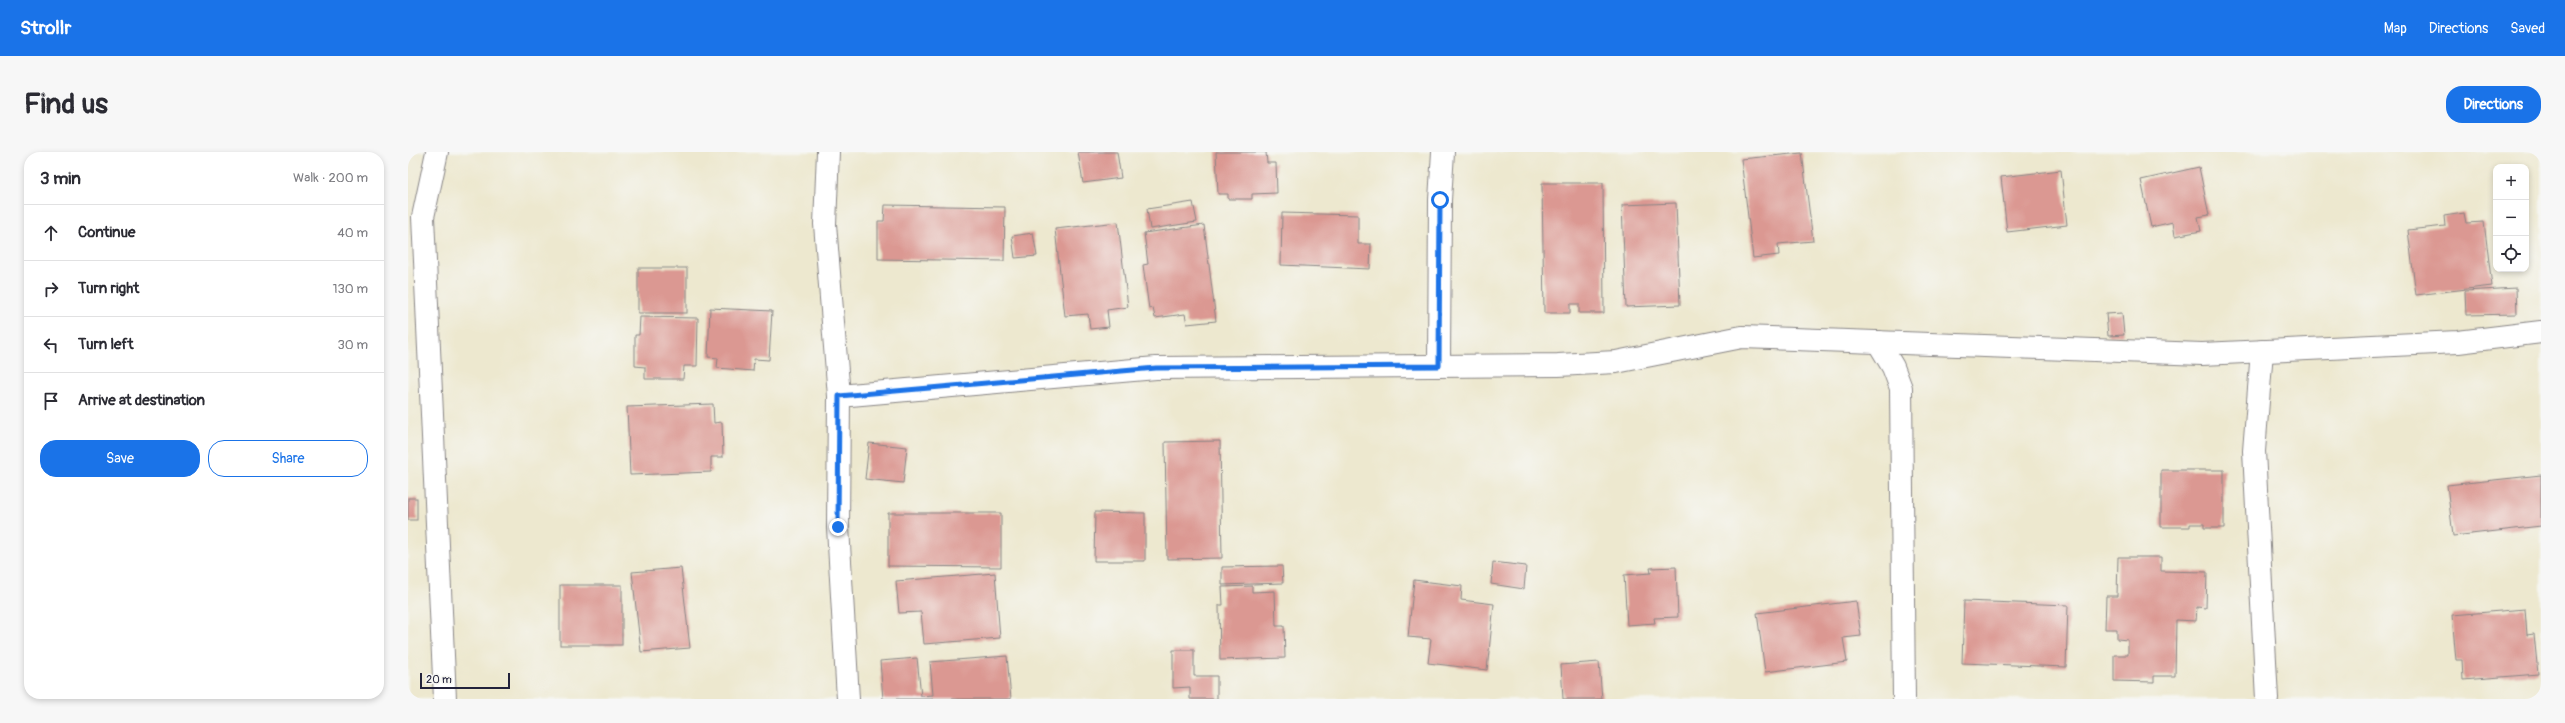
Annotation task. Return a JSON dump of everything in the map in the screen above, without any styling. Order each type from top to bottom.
[{"type":"street","points":[[437,152],[423,217],[445,699]]},
{"type":"street","points":[[828,152],[825,224],[839,396],[838,527],[848,699]]},
{"type":"street","points":[[1439,366],[1440,200],[1443,152]]},
{"type":"street","points":[[839,396],[1156,368],[1558,365],[1616,362],[1742,337],[2202,354],[2458,342],[2541,332]]},
{"type":"street","points":[[1878,342],[1893,367],[1901,388],[1904,699]]},
{"type":"street","points":[[2262,351],[2254,451],[2267,699]]},
{"type":"building","points":[[1078,152],[1117,152],[1121,178],[1083,183]]},
{"type":"building","points":[[1216,152],[1266,152],[1267,163],[1276,163],[1277,193],[1252,194],[1252,199],[1228,199],[1228,194],[1218,194]]},
{"type":"building","points":[[1802,153],[1813,241],[1778,244],[1779,255],[1753,258],[1741,159]]},
{"type":"building","points":[[2199,167],[2209,215],[2198,217],[2201,231],[2175,236],[2173,222],[2151,227],[2141,180]]},
{"type":"building","points":[[2061,170],[2067,225],[2007,232],[2001,177]]},
{"type":"building","points":[[1542,183],[1603,183],[1604,313],[1579,313],[1579,304],[1570,304],[1570,313],[1544,313]]},
{"type":"building","points":[[1193,202],[1197,222],[1150,229],[1147,209]]},
{"type":"building","points":[[1676,203],[1680,305],[1626,307],[1622,205]]},
{"type":"building","points":[[885,205],[1005,207],[1004,261],[878,259],[878,221],[884,221]]},
{"type":"building","points":[[1282,213],[1358,215],[1358,244],[1371,244],[1370,269],[1281,265]]},
{"type":"building","points":[[2464,213],[2466,223],[2484,222],[2492,286],[2416,295],[2408,230],[2445,226],[2444,216]]},
{"type":"building","points":[[1118,222],[1128,307],[1107,310],[1109,327],[1090,329],[1088,314],[1065,316],[1055,229]]},
{"type":"building","points":[[1204,225],[1216,321],[1187,324],[1185,314],[1155,318],[1153,308],[1149,309],[1143,265],[1148,264],[1144,233]]},
{"type":"building","points":[[1033,233],[1037,256],[1015,258],[1012,236]]},
{"type":"building","points":[[638,268],[687,268],[687,313],[638,313]]},
{"type":"building","points":[[2516,288],[2517,314],[2466,315],[2465,291]]},
{"type":"building","points":[[710,308],[772,311],[769,360],[754,359],[753,371],[717,368],[718,358],[708,357]]},
{"type":"building","points":[[2122,313],[2124,335],[2108,336],[2106,314]]},
{"type":"building","points":[[640,317],[698,318],[697,366],[684,366],[683,379],[645,379],[645,367],[635,366],[635,335],[639,335]]},
{"type":"building","points":[[713,404],[714,423],[722,422],[723,457],[711,457],[711,472],[630,475],[627,407]]},
{"type":"building","points":[[1220,441],[1222,558],[1167,559],[1165,442]]},
{"type":"building","points":[[869,443],[907,447],[903,483],[865,479]]},
{"type":"building","points":[[2161,470],[2224,470],[2224,528],[2204,528],[2204,524],[2190,524],[2190,527],[2161,527]]},
{"type":"building","points":[[2541,475],[2541,526],[2453,536],[2447,485]]},
{"type":"building","points":[[408,498],[417,498],[417,520],[408,520]]},
{"type":"building","points":[[1095,512],[1145,513],[1145,561],[1094,561]]},
{"type":"building","points":[[888,513],[1001,513],[1001,567],[888,566]]},
{"type":"building","points":[[2118,557],[2161,557],[2161,571],[2207,572],[2206,608],[2197,607],[2196,621],[2176,620],[2175,676],[2154,676],[2154,682],[2114,681],[2114,655],[2128,655],[2128,640],[2117,639],[2117,629],[2105,629],[2106,596],[2117,596]]},
{"type":"building","points":[[1493,562],[1526,566],[1524,589],[1491,584]]},
{"type":"building","points":[[1282,566],[1283,583],[1222,585],[1222,567]]},
{"type":"building","points":[[1676,567],[1678,617],[1654,618],[1655,623],[1627,625],[1624,575],[1651,573],[1650,568]]},
{"type":"building","points":[[681,568],[690,648],[641,652],[632,572]]},
{"type":"building","points":[[995,573],[1000,638],[924,644],[921,612],[899,613],[896,581]]},
{"type":"building","points":[[1414,580],[1462,586],[1461,600],[1494,604],[1487,670],[1428,663],[1431,639],[1408,637]]},
{"type":"building","points":[[560,585],[622,585],[622,645],[560,645]]},
{"type":"building","points":[[1252,586],[1252,592],[1275,591],[1276,626],[1284,626],[1285,658],[1220,660],[1219,605],[1223,605],[1222,587]]},
{"type":"building","points":[[1856,601],[1861,636],[1843,638],[1847,662],[1765,672],[1757,613]]},
{"type":"building","points":[[1964,601],[2068,605],[2066,667],[1962,663]]},
{"type":"building","points":[[2525,609],[2527,635],[2534,634],[2538,674],[2463,680],[2462,660],[2456,660],[2452,615]]},
{"type":"building","points":[[1173,650],[1194,650],[1194,676],[1217,676],[1217,699],[1190,699],[1190,687],[1173,688]]},
{"type":"building","points":[[1007,656],[1011,699],[883,699],[880,661],[917,658],[921,696],[933,695],[930,662]]},
{"type":"building","points":[[1599,662],[1602,699],[1563,699],[1561,665]]},
{"type":"route","points":[[838,527],[839,396],[1156,368],[1439,366],[1440,200]]}]
